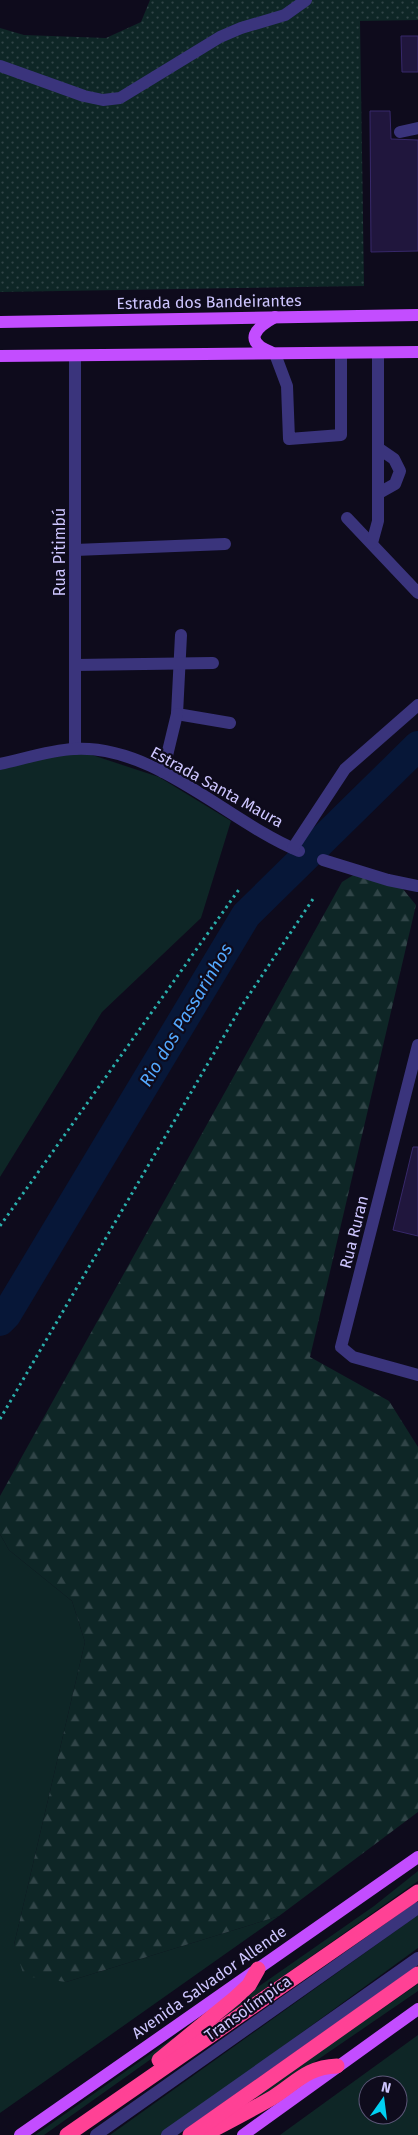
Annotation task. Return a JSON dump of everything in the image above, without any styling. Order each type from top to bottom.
[{"type":"highway","points":[[67,2135],[418,1892]]},
{"type":"highway","points":[[131,2090],[152,2066],[249,1985],[258,1969]]},
{"type":"highway","points":[[190,2135],[418,1974]]},
{"type":"highway","points":[[203,2135],[271,2098],[311,2071],[322,2067],[337,2066]]},
{"type":"main road","name":"Estrada dos Bandeirantes","points":[[0,322],[418,315]]},
{"type":"main road","points":[[275,317],[262,324],[255,331],[254,341],[259,347],[275,354]]},
{"type":"main road","points":[[0,356],[418,352]]},
{"type":"main road","name":"Avenida Salvador Allende","points":[[20,2135],[418,1857]]},
{"type":"main road","points":[[243,2135],[418,2009]]},
{"type":"street","points":[[0,66],[84,96],[103,100],[120,98],[220,37],[241,28],[285,15],[306,0]]},
{"type":"street","points":[[400,132],[418,128]]},
{"type":"street","points":[[275,354],[287,386],[289,439],[341,435],[341,353]]},
{"type":"street","points":[[372,543],[378,521],[379,493],[378,353]]},
{"type":"street","name":"Rua Pitimbú","points":[[75,356],[75,749]]},
{"type":"street","points":[[378,448],[394,459],[400,471],[395,484],[379,493]]},
{"type":"street","points":[[347,518],[418,593]]},
{"type":"street","points":[[75,550],[225,544]]},
{"type":"street","points":[[163,772],[177,714],[181,636]]},
{"type":"street","points":[[75,665],[213,663]]},
{"type":"street","name":"Estrada Santa Maura","points":[[0,764],[75,749],[117,752],[163,772],[296,850],[345,769],[418,705]]},
{"type":"street","points":[[177,714],[230,723]]},
{"type":"street","points":[[323,860],[388,880],[418,886]]},
{"type":"street","name":"Rua Ruran","points":[[418,1045],[342,1347],[353,1357],[418,1374]]},
{"type":"street","name":"Transolímpica","points":[[96,2135],[418,1908]]},
{"type":"street","points":[[167,2135],[418,1958]]},
{"type":"path","points":[[0,1226],[240,888]]},
{"type":"path","points":[[0,1419],[241,1007],[315,896]]},
{"type":"green space","points":[[150,0],[418,0],[418,20],[360,21],[364,286],[0,292],[0,28],[24,35],[106,38],[141,22]]},
{"type":"green space","points":[[74,749],[159,777],[231,821],[201,918],[102,1012],[0,1177],[0,765]]},
{"type":"green space","points":[[355,874],[402,888],[416,905],[310,1357],[389,1401],[418,1447],[418,1812],[279,1916],[66,1982],[24,1976],[14,1945],[85,1642],[72,1601],[9,1550],[0,1534],[0,1496],[342,882]]},
{"type":"green space","points":[[0,1534],[9,1550],[72,1601],[85,1642],[14,1945],[66,1982],[279,1916],[0,2113]]},
{"type":"green space","points":[[418,1871],[418,1881],[221,2020],[232,2005],[374,1906]]},
{"type":"green space","points":[[418,1915],[418,1948],[161,2135],[110,2135]]},
{"type":"green space","points":[[418,1984],[418,1991],[269,2093],[256,2099],[256,2096]]},
{"type":"green space","points":[[418,2035],[418,2135],[280,2135],[358,2078],[358,2125],[408,2125],[408,2075],[363,2075]]},
{"type":"green space","points":[[173,2038],[175,2042],[44,2135],[35,2135]]},
{"type":"building","points":[[401,36],[418,36],[418,72],[402,72]]},
{"type":"building","points":[[370,111],[390,111],[391,139],[418,140],[418,251],[371,252]]},
{"type":"building","points":[[413,1147],[418,1147],[418,1236],[393,1230]]},
{"type":"waterway","name":"Rio dos Passarinhos","points":[[0,1321],[6,1315],[246,915],[418,746]]}]
